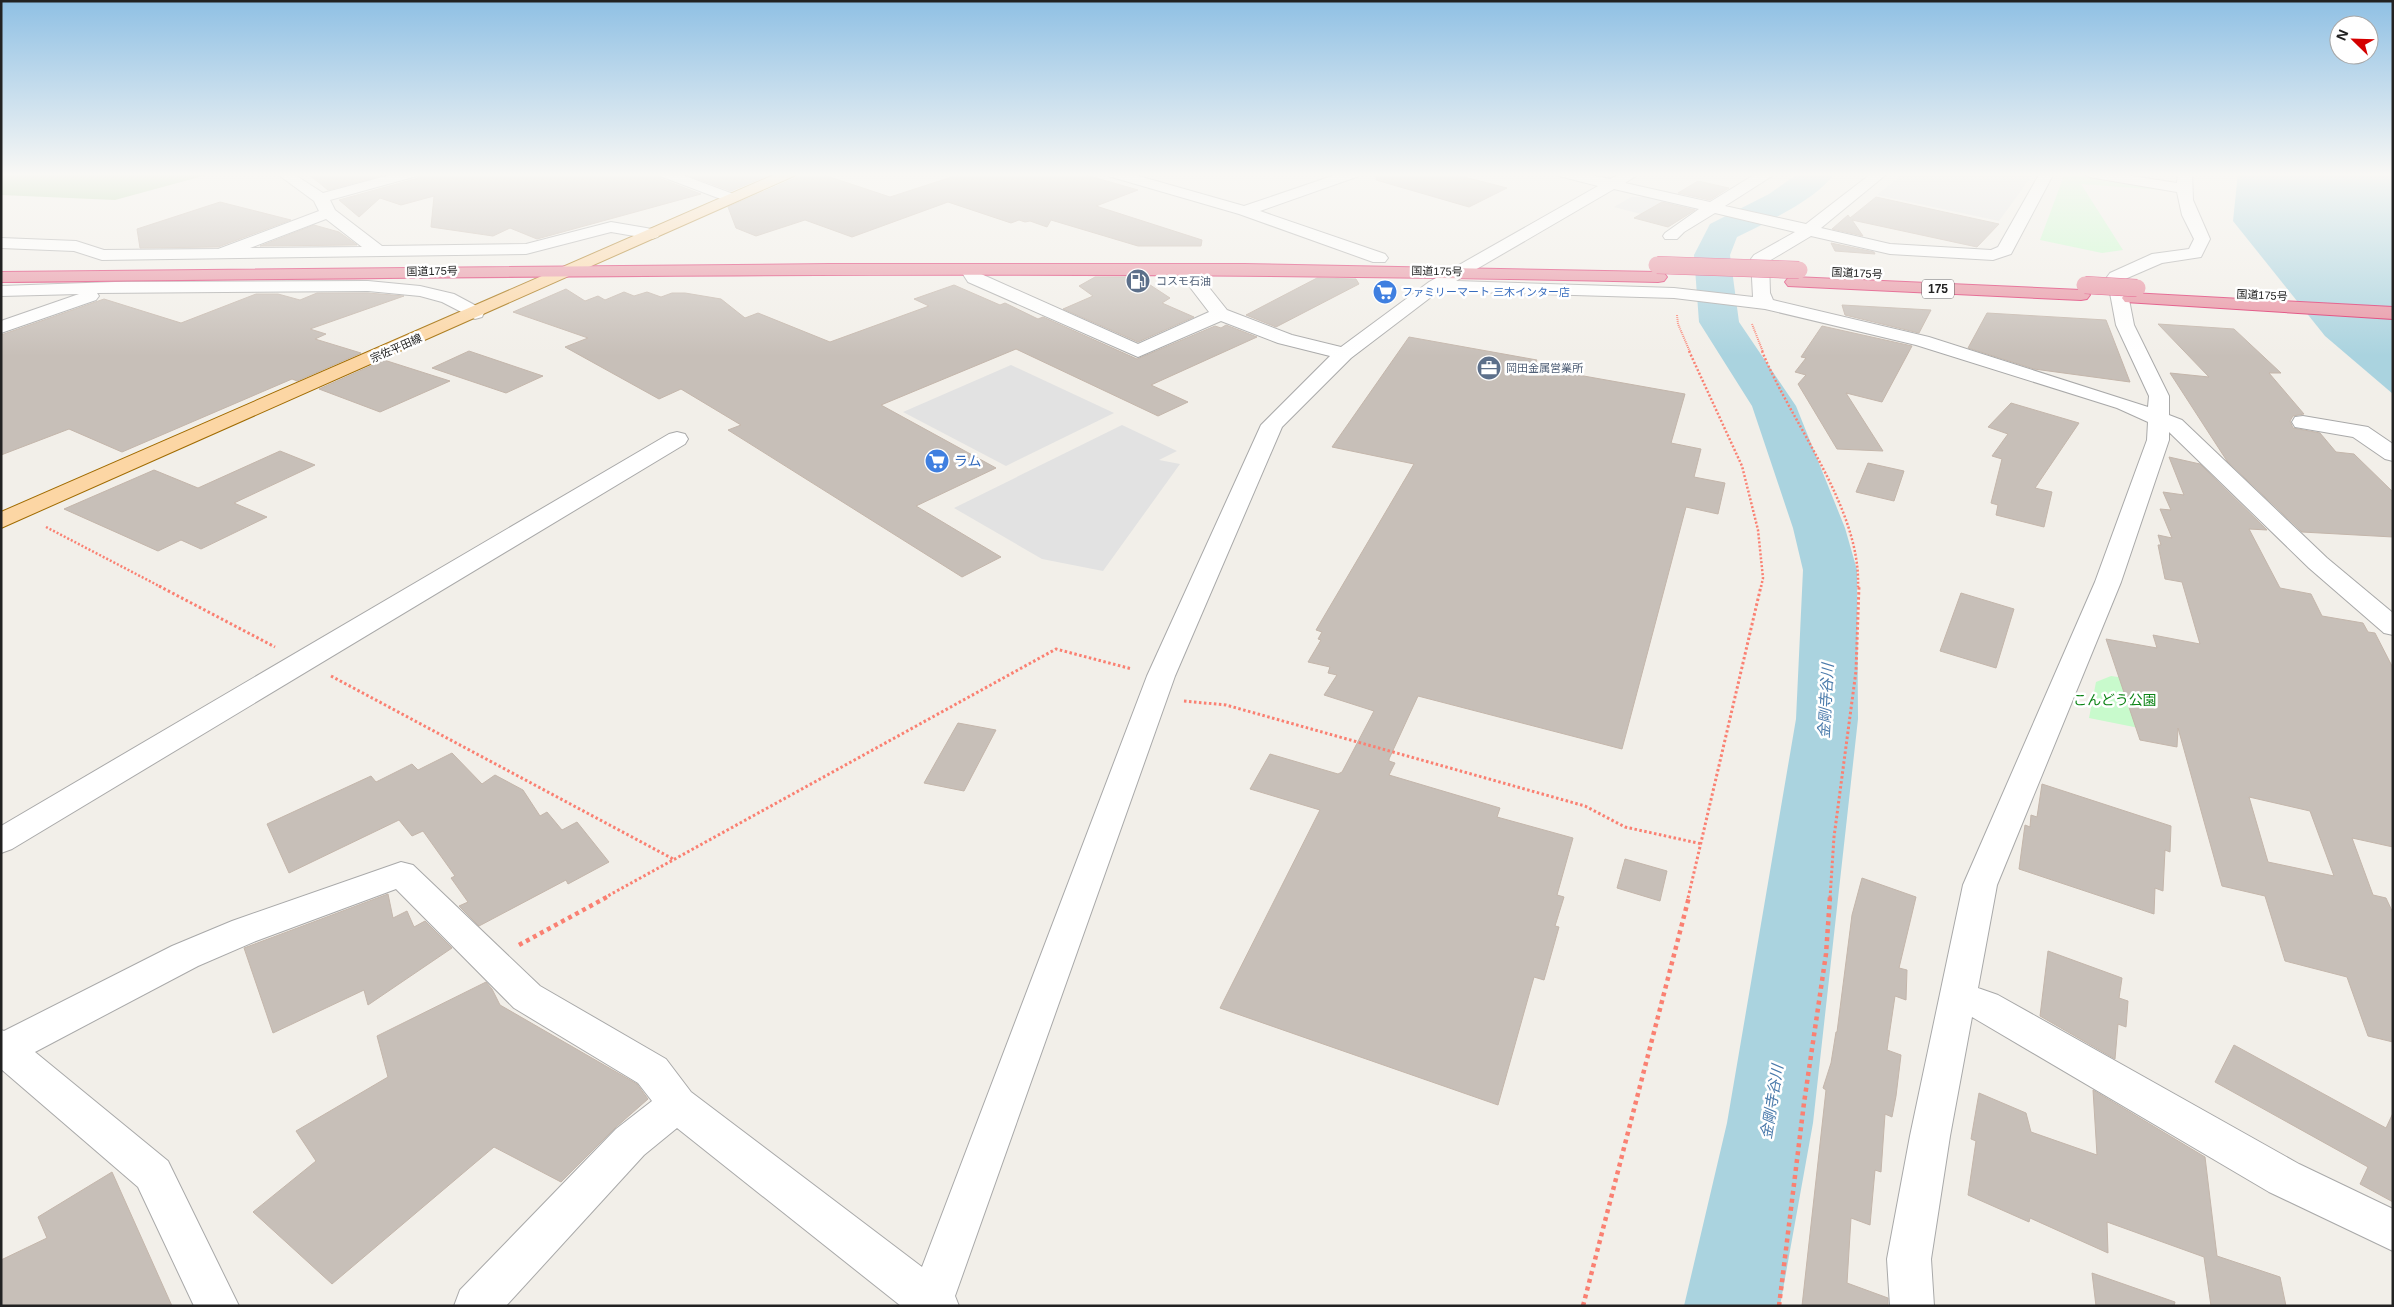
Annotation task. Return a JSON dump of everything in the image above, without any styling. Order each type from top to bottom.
[{"type":"highway","name":"国道175号","points":[[1,266],[995,255],[1379,258],[1473,266]]},
{"type":"highway","name":"国道175号","points":[[1,277],[573,270],[1184,269],[1473,266],[1797,276],[2083,290],[2253,300],[2393,313]]},
{"type":"highway","name":"国道175号","points":[[2253,300],[2393,302]]},
{"type":"main road","name":"宗佐平田線","points":[[1,521],[475,314],[652,234]]},
{"type":"street","points":[[220,254],[262,234]]},
{"type":"street","points":[[358,234],[378,251]]},
{"type":"street","points":[[1,243],[76,246],[102,255],[220,254],[526,249],[584,234]]},
{"type":"street","points":[[1311,234],[1379,258]]},
{"type":"street","points":[[217,1306],[153,1174],[3,1048],[184,956],[244,931],[401,874],[527,996],[652,1071],[677,1104],[932,1304],[1157,687],[1272,425],[1344,354],[1435,286],[1527,234]]},
{"type":"street","points":[[1756,303],[1761,293],[1760,259],[1802,234]]},
{"type":"street","points":[[1826,234],[1890,249],[1993,255],[2005,250],[2014,234]]},
{"type":"street","points":[[1912,1306],[1909,1259],[1980,885],[2108,582],[2158,440],[2158,396],[2125,325],[2116,277],[2158,258],[2195,253],[2202,239],[2200,234]]},
{"type":"street","points":[[968,268],[974,278],[1138,351],[1220,314]]},
{"type":"street","points":[[1184,269],[1220,314],[1285,339],[1344,354]]},
{"type":"street","points":[[1,291],[115,287],[368,286],[420,291],[448,298],[475,314]]},
{"type":"street","points":[[1435,286],[1674,293],[1756,303],[1922,341],[2124,404],[2174,425],[2318,563],[2393,627]]},
{"type":"street","points":[[1,327],[115,287]]},
{"type":"street","points":[[2303,422],[2360,432],[2393,454]]},
{"type":"street","points":[[1,841],[677,439]]},
{"type":"street","points":[[1958,996],[1985,1006],[2284,1178],[2393,1231]]},
{"type":"street","points":[[476,1306],[630,1142],[677,1104]]},
{"type":"path","points":[[1583,1306],[1627,1142],[1702,844],[1763,578],[1758,530],[1742,466],[1678,324],[1674,293]]},
{"type":"path","points":[[1756,303],[1762,353],[1842,508],[1859,570],[1856,671],[1834,837],[1826,954],[1804,1104],[1779,1306]]},
{"type":"path","points":[[19,513],[303,661],[674,860]]},
{"type":"path","points":[[490,960],[1056,649],[1157,687],[1585,806],[1625,827],[1702,844]]},
{"type":"green space","points":[[2042,234],[2113,234],[2123,250],[2102,253],[2040,240]]},
{"type":"green space","name":"こんどう公園","points":[[2111,676],[2132,679],[2144,729],[2089,718],[2096,682]]},
{"type":"shaded area","points":[[1011,365],[1114,413],[1006,466],[903,412]]},
{"type":"shaded area","points":[[1122,425],[1177,451],[1159,460],[1180,464],[1103,571],[1042,559],[954,508]]},
{"type":"water","points":[[2243,234],[2393,234],[2393,394],[2325,336]]},
{"type":"building","points":[[138,234],[253,234],[218,247],[140,248]]},
{"type":"building","points":[[291,234],[342,234],[357,245],[260,246]]},
{"type":"building","points":[[479,234],[497,234],[493,236]]},
{"type":"building","points":[[525,234],[555,234],[537,239]]},
{"type":"building","points":[[844,234],[860,234],[852,237]]},
{"type":"building","points":[[1098,234],[1183,234],[1202,240],[1201,246],[1138,246]]},
{"type":"building","points":[[1917,234],[1989,234],[1977,247]]},
{"type":"building","points":[[1831,243],[1874,252],[1875,254],[1835,251]]},
{"type":"building","points":[[1095,277],[1138,277],[1170,298],[1162,303],[1194,317],[1138,342],[1063,309],[1093,296],[1079,286]]},
{"type":"building","points":[[1317,278],[1356,279],[1359,284],[1276,327],[1246,315]]},
{"type":"building","points":[[954,285],[1000,305],[1005,303],[1038,319],[1043,317],[1137,359],[1215,326],[1221,328],[1226,325],[1257,337],[1151,385],[1188,402],[1158,416],[1016,349],[881,405],[996,468],[916,506],[1001,557],[962,577],[728,430],[741,425],[681,389],[659,399],[565,347],[588,338],[513,312],[566,289],[585,301],[598,296],[605,300],[624,292],[634,296],[647,292],[661,297],[672,293],[685,293],[721,299],[745,318],[758,313],[830,342],[929,306],[914,299]]},
{"type":"building","points":[[317,293],[368,293],[404,296],[310,329],[326,334],[315,339],[361,353],[297,381],[292,379],[122,452],[69,429],[1,455],[1,335],[104,299],[181,323],[256,294],[278,294],[300,300]]},
{"type":"building","points":[[1842,305],[1931,310],[1919,333],[1845,315]]},
{"type":"building","points":[[1987,313],[2106,320],[2130,382],[2034,369],[1968,348]]},
{"type":"building","points":[[2158,324],[2234,329],[2281,373],[2269,373],[2304,414],[2293,416],[2290,421],[2293,428],[2320,433],[2336,452],[2354,454],[2393,492],[2393,537],[2302,532],[2227,461],[2170,373],[2209,377]]},
{"type":"building","points":[[1822,326],[1912,346],[1882,402],[1846,393],[1883,451],[1837,449],[1798,384],[1806,375],[1795,372],[1806,358],[1801,357]]},
{"type":"building","points":[[1409,337],[1537,360],[1533,367],[1685,394],[1671,443],[1701,449],[1694,477],[1725,483],[1718,514],[1686,507],[1622,749],[1418,696],[1389,759],[1389,761],[1395,763],[1389,775],[1500,808],[1497,817],[1573,838],[1557,895],[1564,897],[1555,926],[1559,927],[1544,980],[1534,977],[1498,1105],[1220,1008],[1320,810],[1250,789],[1270,754],[1338,774],[1342,772],[1374,711],[1324,695],[1337,675],[1328,673],[1330,667],[1308,662],[1321,640],[1318,639],[1322,632],[1316,630],[1414,464],[1332,447]]},
{"type":"building","points":[[469,351],[543,376],[506,393],[432,368]]},
{"type":"building","points":[[384,360],[450,381],[380,412],[319,389]]},
{"type":"building","points":[[2011,403],[2079,423],[2035,488],[2052,492],[2044,527],[1996,515],[1998,505],[1991,503],[2002,459],[1992,456],[2008,434],[1988,427]]},
{"type":"building","points":[[280,451],[315,465],[234,503],[267,517],[201,549],[181,540],[158,551],[64,509],[154,470],[198,488]]},
{"type":"building","points":[[2169,457],[2200,464],[2267,530],[2249,529],[2280,588],[2311,594],[2322,616],[2363,623],[2368,632],[2375,633],[2393,668],[2393,847],[2352,838],[2373,895],[2386,898],[2393,913],[2393,1042],[2368,1036],[2347,977],[2285,961],[2265,896],[2222,886],[2178,728],[2177,747],[2140,740],[2106,639],[2157,648],[2153,635],[2200,644],[2182,582],[2165,579],[2158,545],[2161,545],[2158,535],[2172,538],[2160,509],[2171,510],[2163,492],[2184,495]],"holes":[[[2249,797],[2310,811],[2334,876],[2268,862]]]},
{"type":"building","points":[[1868,463],[1904,471],[1894,501],[1856,492]]},
{"type":"building","points":[[1961,593],[2014,609],[1996,668],[1940,651]]},
{"type":"building","points":[[958,723],[996,730],[964,791],[924,783]]},
{"type":"building","points":[[452,753],[482,784],[495,775],[523,790],[540,816],[547,812],[562,830],[577,822],[609,862],[568,884],[566,880],[479,926],[459,906],[468,902],[451,878],[455,876],[423,831],[412,836],[399,820],[289,873],[267,824],[371,776],[376,782],[412,764],[418,770]]},
{"type":"building","points":[[2042,784],[2171,826],[2170,852],[2165,850],[2163,891],[2155,888],[2154,914],[2019,869],[2025,825],[2030,827],[2031,815],[2037,817]]},
{"type":"building","points":[[1625,859],[1667,871],[1660,901],[1617,888]]},
{"type":"building","points":[[1862,878],[1916,897],[1899,968],[1907,970],[1906,1000],[1895,996],[1887,1050],[1901,1055],[1892,1117],[1885,1114],[1881,1172],[1875,1170],[1870,1225],[1851,1218],[1847,1283],[1888,1298],[1888,1306],[1802,1306],[1826,1090],[1823,1088],[1831,1063],[1837,1032],[1852,915]]},
{"type":"building","points":[[388,894],[393,918],[407,911],[414,927],[425,921],[452,948],[368,1005],[364,990],[273,1033],[244,948]]},
{"type":"building","points":[[2048,951],[2122,978],[2119,998],[2128,1001],[2126,1027],[2118,1024],[2115,1059],[2040,1016]]},
{"type":"building","points":[[486,982],[500,1005],[637,1084],[648,1099],[615,1128],[561,1182],[494,1147],[332,1284],[253,1212],[316,1161],[296,1131],[388,1077],[377,1036]]},
{"type":"building","points":[[2234,1045],[2386,1128],[2393,1113],[2393,1202],[2360,1184],[2368,1167],[2215,1082]]},
{"type":"building","points":[[2093,1090],[2205,1157],[2217,1256],[2280,1277],[2286,1306],[2211,1306],[2204,1257],[2107,1222],[2108,1253],[2030,1218],[2029,1222],[1968,1195],[1976,1141],[1971,1139],[1979,1093],[2026,1113],[2031,1132],[2097,1155]]},
{"type":"building","points":[[112,1172],[172,1306],[1,1306],[1,1260],[47,1238],[38,1217]]},
{"type":"building","points":[[2092,1273],[2175,1302],[2174,1306],[2096,1306]]},
{"type":"waterway","name":"金剛寺谷川","points":[[1721,234],[1712,255],[1719,322],[1774,406],[1819,528],[1830,570],[1827,719],[1770,1123],[1732,1306]]},
{"type":"place","name":"コスモ石油","points":[[1138,281]]},
{"type":"place","name":"ファミリーマート 三木インター店","points":[[1385,292]]},
{"type":"place","name":"岡田金属営業所","points":[[1489,368]]},
{"type":"place","name":"ラム","points":[[937,461]]}]
